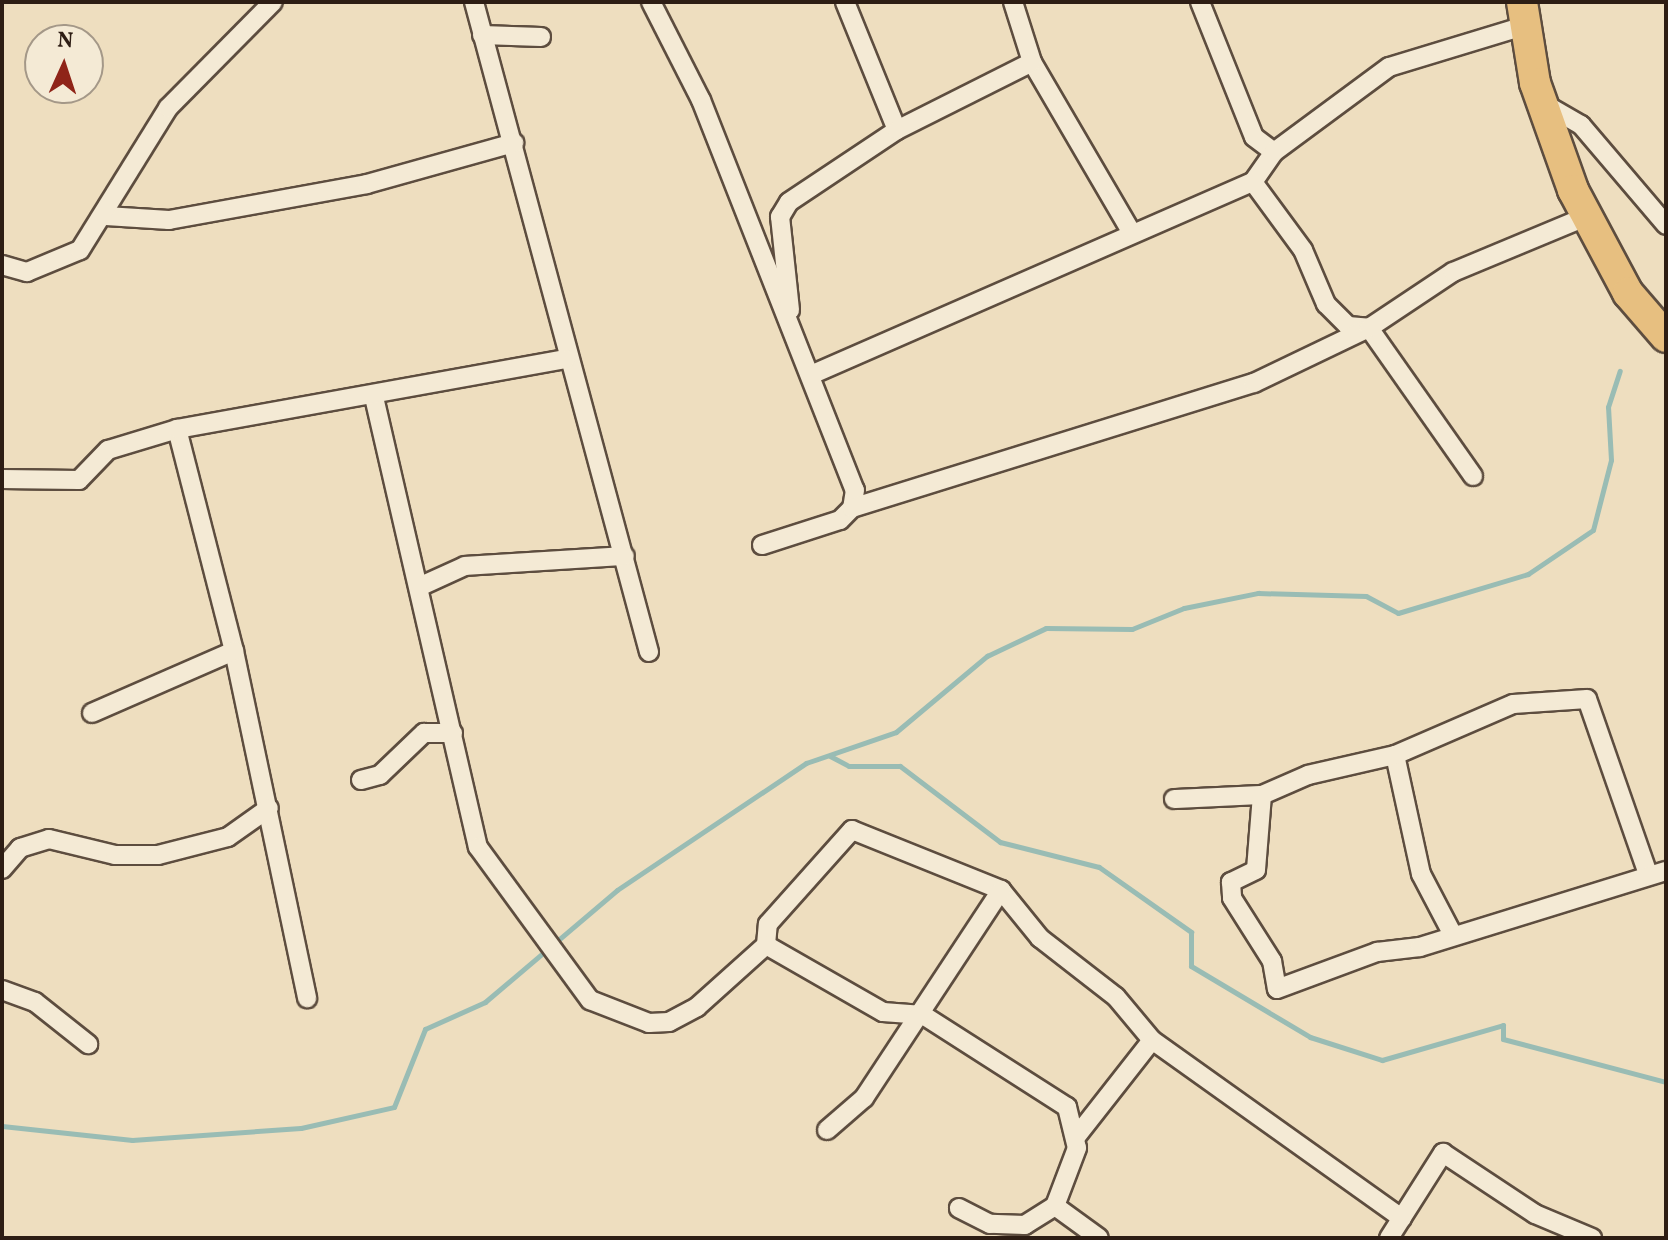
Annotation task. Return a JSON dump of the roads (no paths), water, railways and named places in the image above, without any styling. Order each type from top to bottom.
[{"type":"main road","points":[[1523,14],[1541,102],[1585,217],[1628,293],[1666,337]]},
{"type":"street","points":[[2,265],[27,272],[54,265],[80,250],[106,216],[168,108],[273,2]]},
{"type":"street","points":[[474,2],[514,143],[566,359],[625,556],[649,652]]},
{"type":"street","points":[[651,2],[701,100],[813,374],[855,490],[852,508]]},
{"type":"street","points":[[845,2],[897,130]]},
{"type":"street","points":[[1013,2],[1032,62],[1132,233]]},
{"type":"street","points":[[1200,2],[1254,137],[1274,152]]},
{"type":"street","points":[[813,374],[1253,182],[1274,152],[1389,67],[1523,14]]},
{"type":"street","points":[[482,35],[541,37]]},
{"type":"street","points":[[790,318],[783,208],[897,130],[1032,62]]},
{"type":"street","points":[[1541,102],[1581,125],[1666,225]]},
{"type":"street","points":[[106,216],[169,220],[235,202],[367,184],[514,143]]},
{"type":"street","points":[[1253,182],[1303,250],[1326,304],[1348,326],[1369,328]]},
{"type":"street","points":[[762,545],[806,536],[852,508],[1254,383],[1369,328],[1453,272],[1585,217]]},
{"type":"street","points":[[1369,328],[1382,356],[1473,476]]},
{"type":"street","points":[[2,479],[79,480],[108,450],[177,429],[374,397],[566,359]]},
{"type":"street","points":[[374,397],[421,586],[478,847],[590,1000],[629,1021],[669,1022],[766,945],[768,924],[852,830],[1001,890],[1040,938],[1116,997],[1152,1040],[1402,1218]]},
{"type":"street","points":[[177,429],[234,651],[307,998]]},
{"type":"street","points":[[421,586],[465,566],[625,556]]},
{"type":"street","points":[[92,713],[234,651]]},
{"type":"street","points":[[1174,799],[1262,795],[1308,775],[1395,755],[1513,704],[1587,699],[1657,872],[1277,989],[1272,961],[1232,898],[1231,882],[1256,870],[1262,795]]},
{"type":"street","points":[[361,780],[380,775],[424,733],[453,733]]},
{"type":"street","points":[[1395,755],[1421,874],[1452,933]]},
{"type":"street","points":[[2,869],[20,848],[49,839],[115,855],[158,855],[228,837],[269,808]]},
{"type":"street","points":[[827,1130],[864,1098],[1001,890]]},
{"type":"street","points":[[766,945],[883,1012],[917,1014],[1067,1107],[1076,1137]]},
{"type":"street","points":[[2,990],[35,1002],[88,1044]]},
{"type":"street","points":[[959,1208],[990,1224],[1019,1232],[1055,1206],[1076,1137],[1152,1040]]},
{"type":"street","points":[[1389,1238],[1443,1153],[1535,1214],[1592,1238]]},
{"type":"street","points":[[1055,1206],[1099,1238]]},
{"type":"waterway","points":[[2,1126],[132,1140],[301,1128],[394,1107],[425,1029],[485,1002],[617,890],[806,763],[896,732],[987,656],[1046,628],[1132,629],[1184,608],[1258,593],[1366,596],[1398,613],[1528,574],[1593,530],[1611,460],[1608,407],[1620,371]]},
{"type":"waterway","points":[[830,756],[849,766],[900,766],[1000,842],[1099,867],[1191,932],[1191,966],[1310,1037],[1382,1060],[1503,1025],[1503,1039],[1666,1082]]}]
